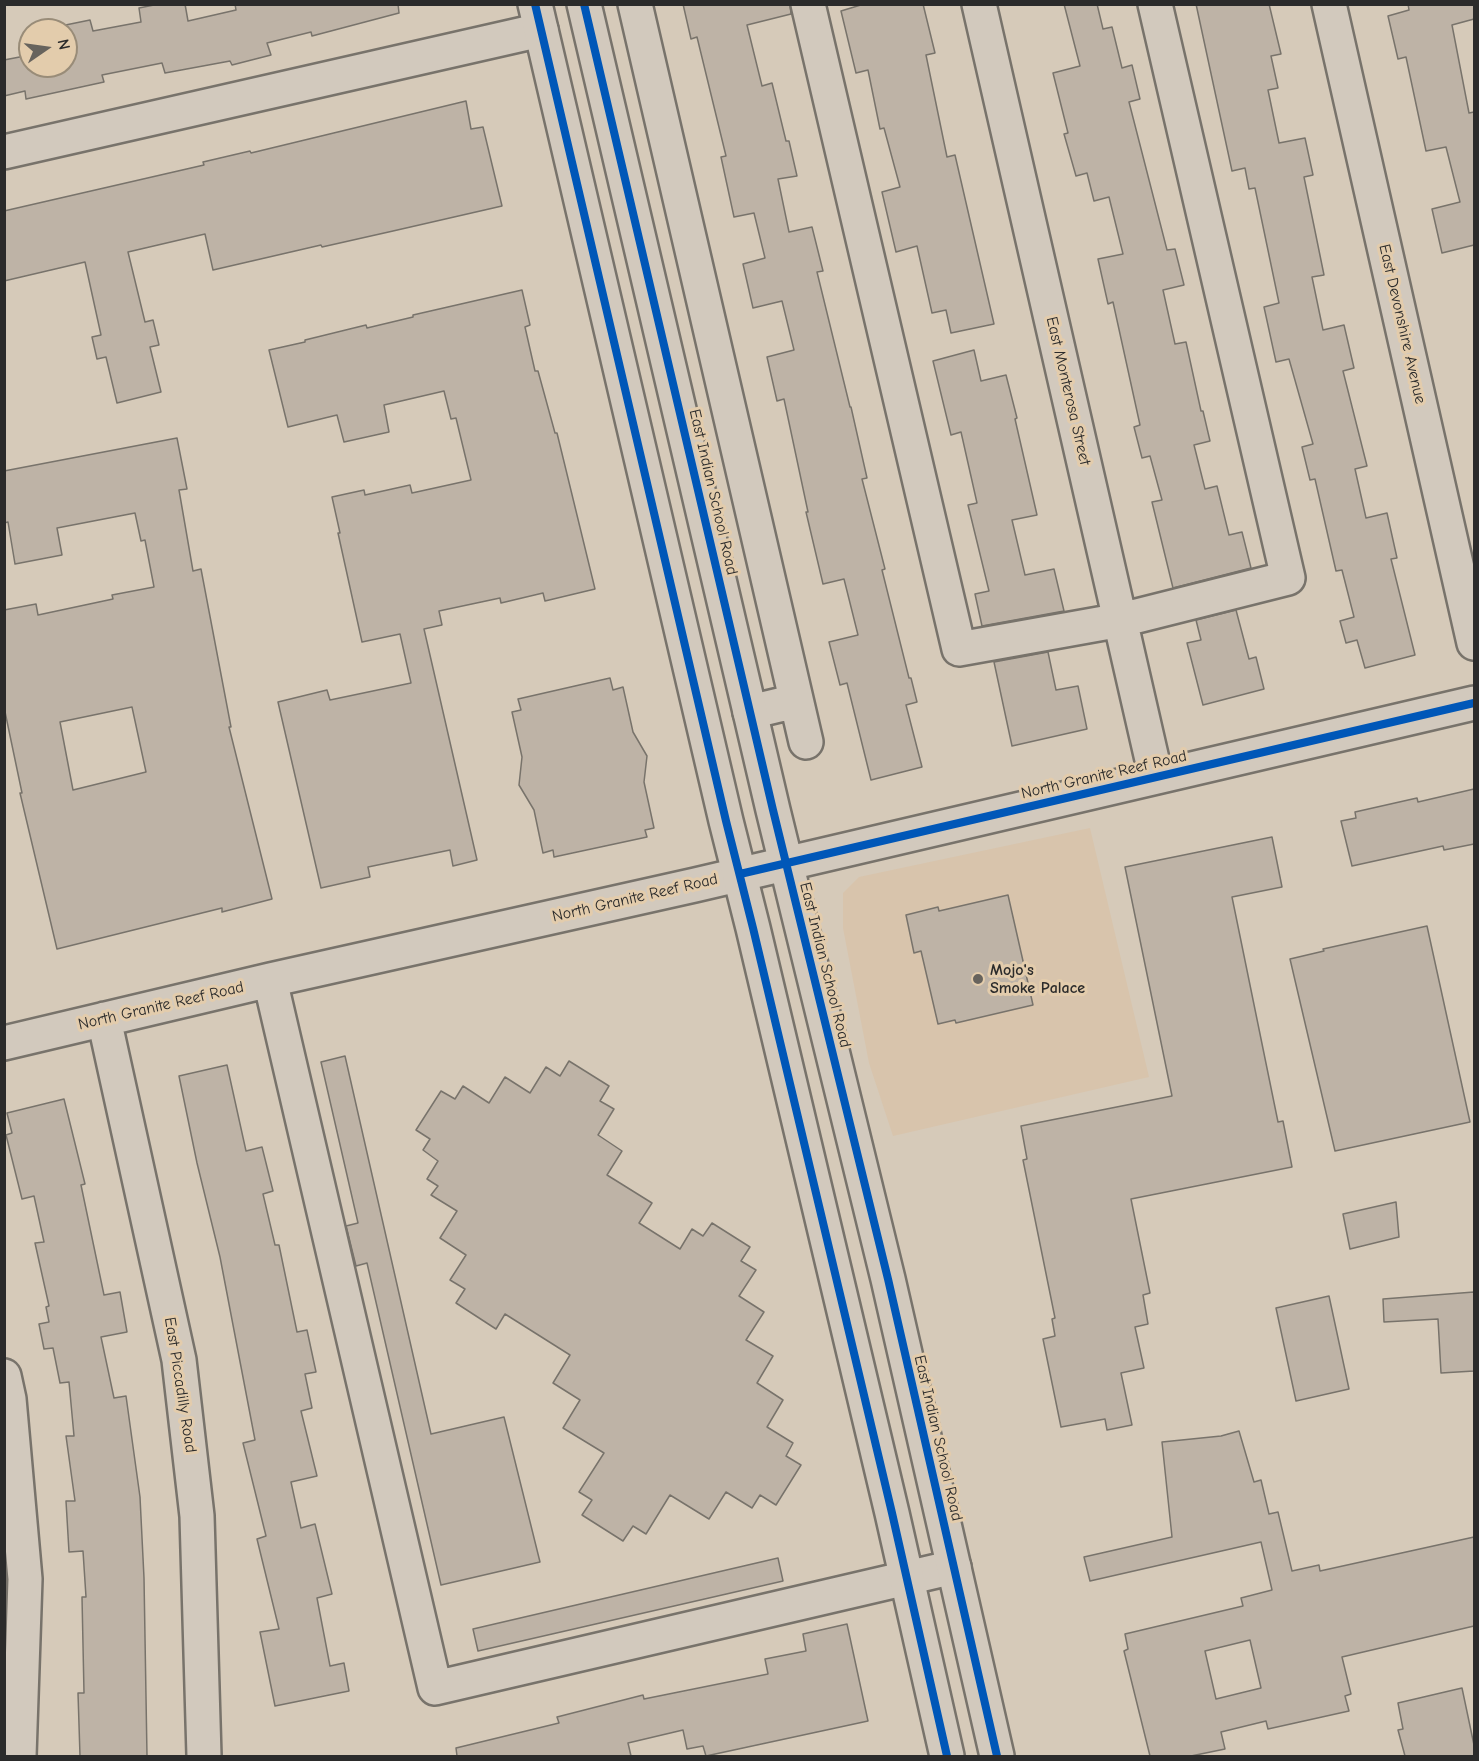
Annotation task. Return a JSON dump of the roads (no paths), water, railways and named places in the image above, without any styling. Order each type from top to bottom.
[{"type":"street","name":"East Indian School Road","points":[[584,4],[786,863],[888,1279],[997,1756]]},
{"type":"street","name":"East Indian School Road","points":[[635,4],[806,742]]},
{"type":"street","points":[[808,4],[959,649],[1121,620],[1288,578],[1155,4]]},
{"type":"street","name":"East Monterosa Street","points":[[979,4],[1156,777]]},
{"type":"street","name":"East Devonshire Avenue","points":[[1329,4],[1474,643]]},
{"type":"street","points":[[4,152],[538,17],[947,1756]]},
{"type":"street","points":[[750,712],[796,701]]},
{"type":"street","name":"North Granite Reef Road","points":[[4,1043],[1474,703]]},
{"type":"street","points":[[270,980],[435,1689],[954,1567]]},
{"type":"street","name":"East Piccadilly Road","points":[[104,1019],[179,1360],[197,1516],[204,1756]]},
{"type":"street","points":[[4,1376],[9,1399],[24,1579],[19,1756]]},
{"type":"place","name":"Mojo's Smoke Palace","points":[[978,979]]}]
